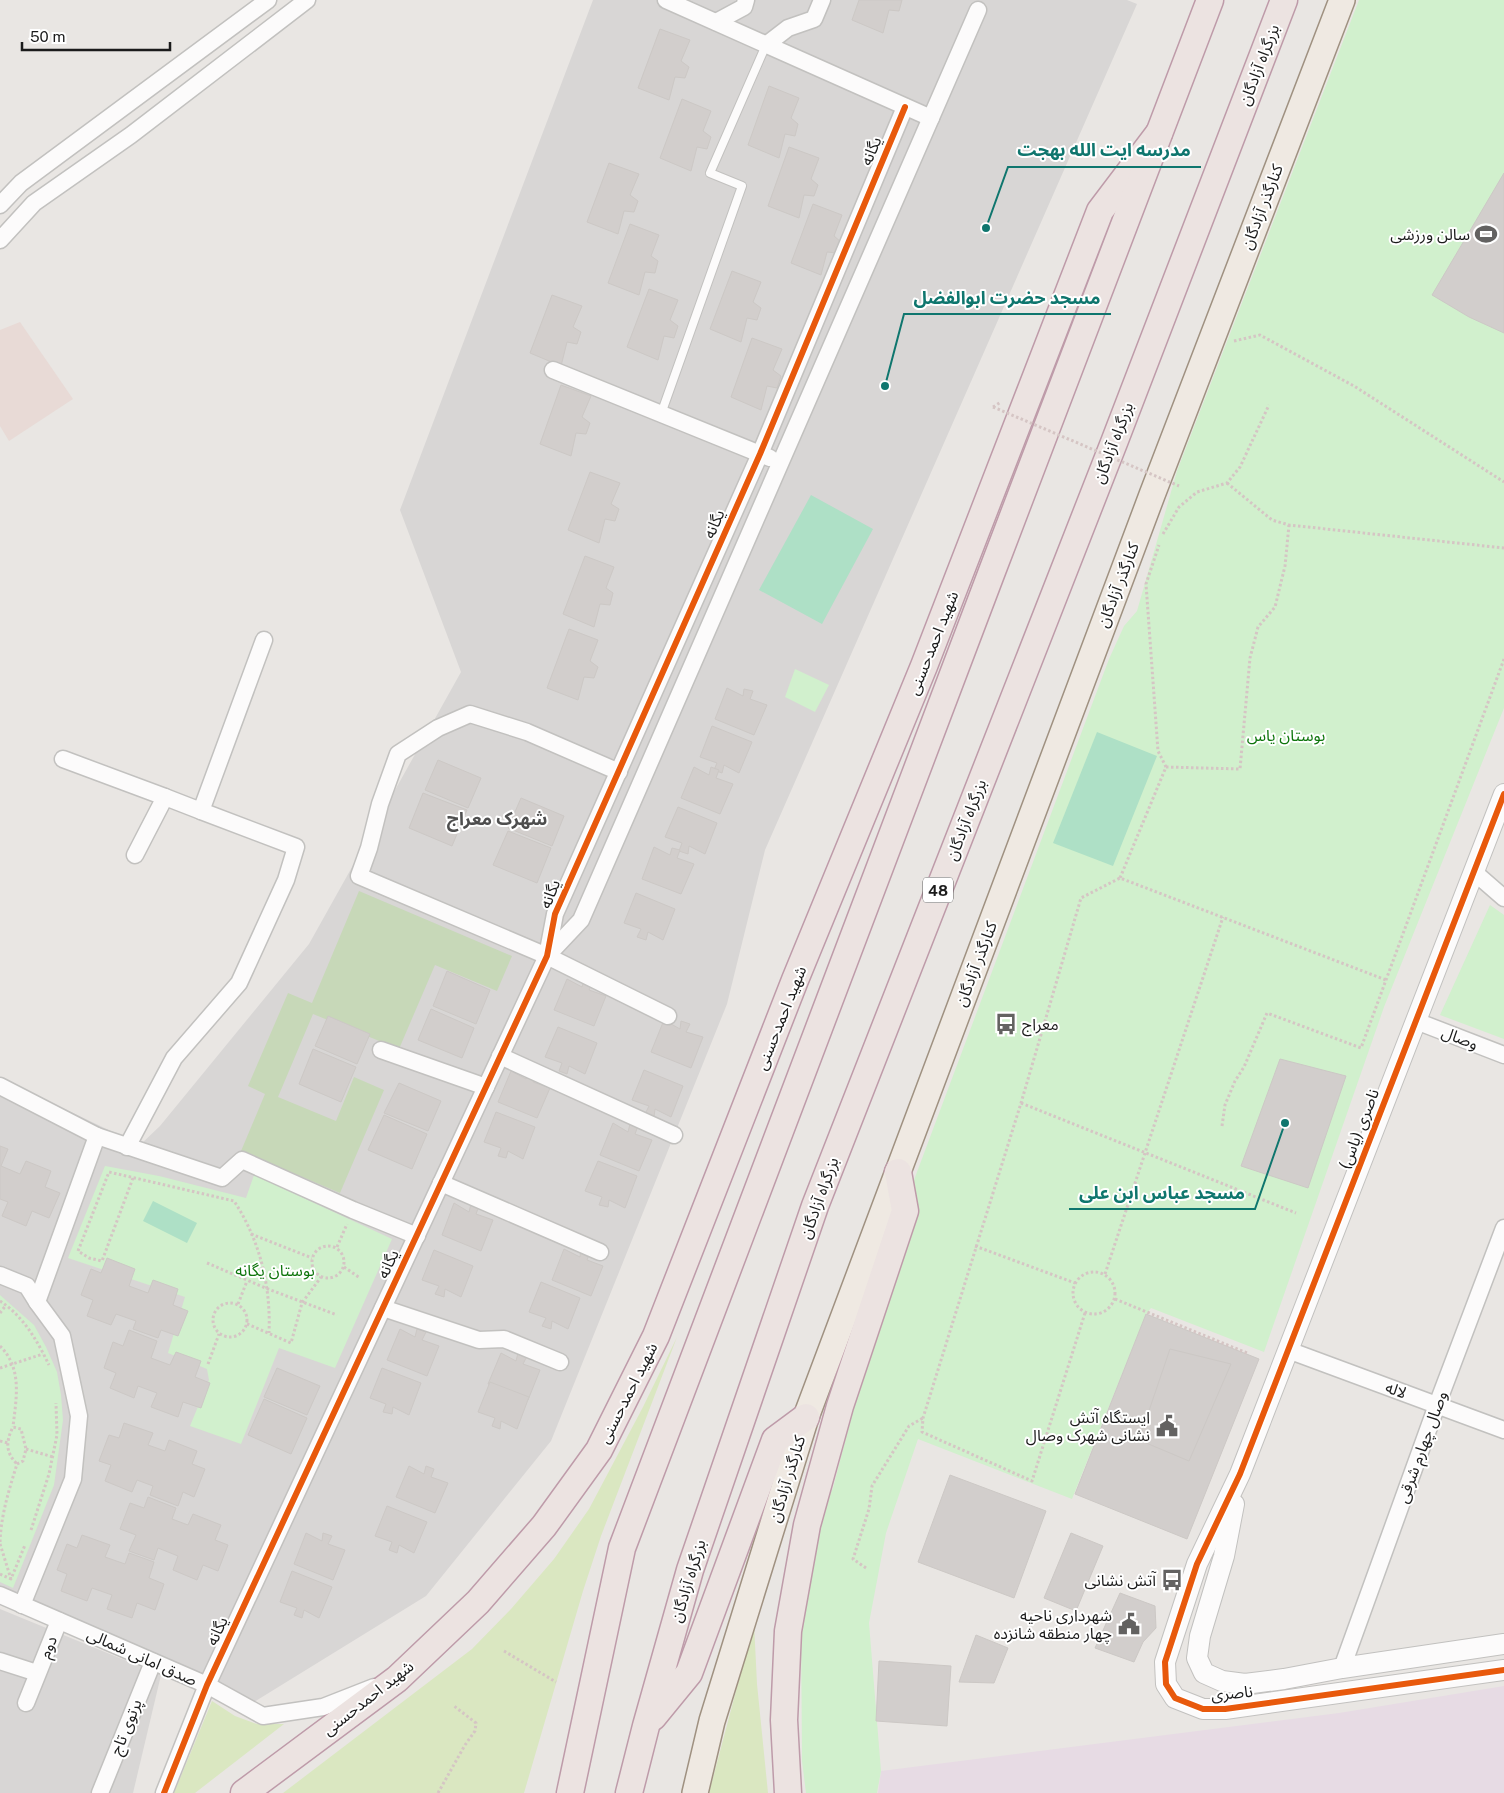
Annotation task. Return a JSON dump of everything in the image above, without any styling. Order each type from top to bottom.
[{"type":"highway","points":[[570,1793],[622,1548],[1210,0]]},
{"type":"highway","name":"بزرگراه آزادگان","points":[[629,1793],[690,1570],[815,1206],[1115,440],[1284,0]]},
{"type":"highway","name":"شهید احمدحسنی","points":[[244,1793],[397,1679],[478,1602],[544,1526],[599,1450],[656,1336],[795,980],[931,648],[1100,211],[1159,133]]},
{"type":"highway","name":"کنارگذر آزادگان","points":[[788,1793],[784,1720],[790,1622],[808,1525],[840,1406],[905,1212],[898,1172]]},
{"type":"highway","points":[[646,1726],[689,1673],[775,1440],[806,1417]]},
{"type":"main road","name":"کنارگذر آزادگان","points":[[694,1793],[712,1721],[806,1417],[1156,486],[1342,0]]},
{"type":"street","points":[[0,205],[22,183],[268,0]]},
{"type":"street","points":[[0,240],[34,203],[131,135],[306,0]]},
{"type":"street","points":[[666,0],[931,118]]},
{"type":"street","points":[[716,22],[744,7],[746,0]]},
{"type":"street","points":[[766,45],[788,28],[814,19],[822,0]]},
{"type":"street","name":"یگانه","points":[[547,956],[581,920],[782,463],[979,3]]},
{"type":"street","name":"یگانه","points":[[164,1793],[207,1685],[547,956],[555,914],[760,454],[905,107]]},
{"type":"street","points":[[553,370],[782,463]]},
{"type":"street","points":[[201,811],[264,640]]},
{"type":"street","points":[[619,772],[527,732],[470,714],[438,728],[398,754],[380,804],[370,848],[359,876],[547,956],[668,1016]]},
{"type":"street","points":[[63,758],[296,847],[286,880],[239,983],[174,1058],[127,1147]]},
{"type":"street","name":"ناصری (یاس)","points":[[1240,1474],[1504,794]]},
{"type":"street","points":[[135,854],[165,797]]},
{"type":"street","points":[[1474,872],[1504,898]]},
{"type":"street","name":"وصال","points":[[1416,1021],[1504,1055]]},
{"type":"street","points":[[381,1050],[486,1087]]},
{"type":"street","points":[[500,1056],[674,1135]]},
{"type":"street","points":[[0,1086],[97,1136],[127,1147],[222,1178],[242,1160],[416,1236]]},
{"type":"street","points":[[37,1302],[97,1136]]},
{"type":"street","points":[[441,1183],[600,1252]]},
{"type":"street","name":"وصال چهارم شرقی","points":[[1342,1668],[1437,1405],[1504,1228]]},
{"type":"street","points":[[0,1275],[28,1286],[37,1302],[62,1336],[79,1416],[73,1479],[22,1604]]},
{"type":"street","points":[[383,1308],[479,1340],[504,1339],[560,1362]]},
{"type":"street","name":"لاله","points":[[1288,1350],[1504,1430]]},
{"type":"street","name":"ناصری","points":[[1240,1474],[1224,1556],[1200,1636],[1197,1658],[1204,1673],[1222,1681],[1245,1684],[1504,1644]]},
{"type":"street","name":"ناصری","points":[[1240,1474],[1197,1564],[1165,1662],[1166,1684],[1175,1698],[1203,1709],[1225,1709],[1504,1670]]},
{"type":"street","name":"صدق امانی شمالی","points":[[0,1595],[207,1685],[263,1716],[323,1707],[397,1679]]},
{"type":"street","name":"دوم","points":[[26,1702],[59,1621]]},
{"type":"street","name":"دوم","points":[[0,1661],[38,1673]]},
{"type":"street","name":"پرتوی تاج","points":[[100,1793],[153,1662]]},
{"type":"lane","points":[[661,414],[742,186],[710,173],[766,45]]},
{"type":"path","points":[[1234,341],[1260,334],[1354,386],[1504,482]]},
{"type":"path","points":[[1162,535],[1179,507],[1197,492],[1227,484],[1240,468],[1269,405]]},
{"type":"path","points":[[993,407],[1179,486]]},
{"type":"path","points":[[1227,484],[1272,520],[1289,525],[1504,548]]},
{"type":"path","points":[[1166,767],[1240,769],[1250,658],[1258,627],[1275,607],[1285,566],[1289,525]]},
{"type":"path","points":[[1085,1313],[1032,1481],[922,1432],[923,1418],[1021,1103],[1081,898],[1120,878],[1166,767],[1158,751],[1146,584],[1160,543]]},
{"type":"path","points":[[1222,1126],[1225,1105],[1235,1081],[1244,1067],[1267,1012],[1361,1048],[1504,659]]},
{"type":"path","points":[[1120,878],[1386,980]]},
{"type":"path","points":[[1105,1274],[1224,918]]},
{"type":"path","points":[[1021,1103],[1296,1213]]},
{"type":"path","points":[[133,1178],[102,1261],[89,1258],[78,1251],[109,1172],[234,1201],[242,1212],[251,1234],[268,1289],[269,1333]]},
{"type":"path","points":[[337,1247],[353,1210]]},
{"type":"path","points":[[251,1234],[312,1258]]},
{"type":"path","points":[[324,1246],[337,1247],[344,1257],[344,1266],[337,1276],[321,1277],[313,1269],[312,1258],[315,1252],[324,1246]]},
{"type":"path","points":[[976,1246],[1075,1283]]},
{"type":"path","points":[[206,1263],[336,1316]]},
{"type":"path","points":[[344,1266],[360,1278]]},
{"type":"path","points":[[1091,1272],[1105,1274],[1114,1285],[1116,1292],[1112,1306],[1106,1311],[1092,1314],[1085,1313],[1075,1303],[1073,1290],[1075,1283],[1085,1274],[1091,1272]]},
{"type":"path","points":[[247,1324],[291,1342],[302,1303],[321,1277]]},
{"type":"path","points":[[238,1304],[247,1281]]},
{"type":"path","points":[[1115,1299],[1248,1353]]},
{"type":"path","points":[[0,1300],[32,1332],[48,1364],[50,1373]]},
{"type":"path","points":[[233,1302],[238,1304],[246,1312],[247,1324],[241,1334],[236,1337],[224,1337],[219,1334],[213,1324],[214,1313],[222,1304],[233,1302]]},
{"type":"path","points":[[0,1314],[6,1305]]},
{"type":"path","points":[[208,1364],[219,1334]]},
{"type":"path","points":[[0,1346],[11,1364],[16,1381],[17,1396],[14,1427],[8,1436],[7,1447],[11,1458],[17,1464]]},
{"type":"path","points":[[0,1368],[43,1354]]},
{"type":"path","points":[[11,1579],[44,1494],[57,1435],[56,1400]]},
{"type":"path","points":[[866,1568],[853,1560],[869,1509],[872,1486],[909,1426],[923,1418]]},
{"type":"path","points":[[11,1579],[0,1543],[1,1524],[17,1464],[23,1461],[26,1449],[21,1429],[14,1427]]},
{"type":"path","points":[[0,1441],[8,1443]]},
{"type":"path","points":[[26,1449],[53,1456]]},
{"type":"path","points":[[0,1574],[11,1579]]},
{"type":"path","points":[[504,1650],[556,1682]]},
{"type":"path","points":[[438,1793],[475,1731],[476,1724],[454,1706]]},
{"type":"shaded area","name":"شهرک معراج","points":[[593,0],[1127,0],[1137,4],[765,850],[727,1004],[551,1441],[426,1596],[254,1702],[0,1590],[0,1078],[140,1145],[160,1126],[309,944],[461,672],[400,510]]},
{"type":"shaded area","points":[[20,322],[73,399],[9,441],[0,426],[0,330]]},
{"type":"shaded area","points":[[0,1609],[161,1675],[133,1793],[0,1793]]},
{"type":"shaded area","points":[[1504,1686],[1504,1793],[878,1793],[881,1771],[1339,1713]]},
{"type":"green space","name":"بوستان یاس","points":[[1359,0],[1504,0],[1504,708],[1384,1007],[1264,1352],[1151,1308],[1146,1314],[1072,1499],[918,1439],[886,1533],[869,1623],[881,1771],[877,1793],[806,1793],[802,1761],[801,1619],[812,1529],[833,1488],[851,1418],[851,1377],[911,1188],[1109,659],[1124,626],[1137,611],[1177,471]]},
{"type":"green space","points":[[811,495],[873,529],[822,624],[759,590]]},
{"type":"green space","points":[[795,669],[829,685],[815,712],[785,697]]},
{"type":"green space","points":[[1097,732],[1157,756],[1113,866],[1053,843]]},
{"type":"green space","points":[[359,891],[512,956],[497,991],[435,965],[399,1049],[313,1014],[278,1097],[336,1121],[354,1077],[384,1090],[340,1193],[241,1151],[265,1094],[248,1086],[288,993],[312,1003]]},
{"type":"green space","points":[[1490,905],[1504,915],[1504,1039],[1440,1015]]},
{"type":"green space","name":"بوستان یگانه","points":[[105,1166],[159,1176],[246,1198],[254,1175],[392,1239],[335,1368],[279,1348],[241,1444],[190,1426],[209,1380],[207,1369],[168,1353],[185,1297],[68,1258]]},
{"type":"green space","points":[[153,1201],[197,1223],[187,1243],[143,1221]]},
{"type":"green space","points":[[0,1295],[34,1325],[46,1347],[57,1372],[63,1420],[54,1485],[13,1588],[0,1582]]},
{"type":"green space","points":[[677,1337],[601,1536],[524,1793],[283,1793],[472,1649],[511,1609],[554,1559],[589,1509],[643,1407]]},
{"type":"green space","points":[[754,1623],[757,1684],[768,1793],[709,1793]]},
{"type":"green space","points":[[212,1701],[235,1716],[257,1724],[284,1724],[195,1793],[174,1793]]},
{"type":"building","points":[[859,0],[902,0],[899,11],[889,10],[883,33],[852,20]]},
{"type":"building","points":[[660,29],[690,40],[681,61],[689,67],[685,78],[675,77],[669,100],[638,88]]},
{"type":"building","points":[[769,86],[799,98],[791,118],[798,124],[795,136],[785,134],[779,158],[748,145]]},
{"type":"building","points":[[682,99],[711,111],[703,131],[711,137],[707,149],[697,147],[691,171],[660,158]]},
{"type":"building","points":[[789,147],[819,158],[811,179],[818,185],[814,196],[804,195],[799,218],[768,206]]},
{"type":"building","points":[[609,163],[639,174],[630,195],[638,201],[634,212],[624,211],[618,234],[587,222]]},
{"type":"building","name":"سالن ورزشی","points":[[1504,173],[1504,333],[1469,317],[1432,295]]},
{"type":"building","points":[[813,204],[842,215],[834,236],[841,242],[837,253],[827,252],[821,275],[791,263]]},
{"type":"building","points":[[630,224],[659,235],[651,256],[658,261],[655,273],[645,272],[639,295],[608,283]]},
{"type":"building","points":[[732,271],[761,282],[753,302],[761,308],[757,320],[747,318],[741,342],[710,329]]},
{"type":"building","points":[[649,289],[678,300],[670,320],[678,326],[674,338],[664,336],[658,360],[627,347]]},
{"type":"building","points":[[552,295],[582,306],[573,327],[581,332],[577,344],[567,342],[561,366],[530,353]]},
{"type":"building","points":[[752,338],[782,349],[773,370],[781,376],[777,388],[767,386],[761,410],[731,397]]},
{"type":"building","points":[[561,385],[591,396],[582,417],[590,423],[586,434],[576,433],[571,456],[540,444]]},
{"type":"building","points":[[590,472],[620,483],[611,504],[619,509],[615,521],[605,519],[599,543],[568,530]]},
{"type":"building","points":[[585,556],[614,567],[606,588],[613,593],[610,605],[600,604],[594,627],[563,614]]},
{"type":"building","points":[[569,629],[598,640],[590,661],[598,667],[594,678],[584,677],[578,700],[547,688]]},
{"type":"building","points":[[727,688],[743,696],[744,689],[753,691],[750,699],[767,705],[754,735],[715,719]]},
{"type":"building","points":[[712,726],[752,742],[739,773],[724,765],[722,773],[714,770],[717,763],[700,757]]},
{"type":"building","points":[[438,760],[481,778],[468,808],[425,790]]},
{"type":"building","points":[[694,767],[709,775],[711,767],[719,770],[716,778],[733,784],[720,814],[681,798]]},
{"type":"building","points":[[423,793],[467,810],[452,846],[409,828]]},
{"type":"building","points":[[521,798],[564,816],[552,846],[508,828]]},
{"type":"building","points":[[678,807],[717,823],[705,854],[689,846],[688,854],[679,851],[682,843],[665,837]]},
{"type":"building","points":[[508,831],[551,848],[537,883],[493,865]]},
{"type":"building","points":[[654,847],[670,855],[672,848],[680,850],[677,858],[694,864],[681,894],[642,879]]},
{"type":"building","points":[[636,893],[675,909],[663,940],[648,932],[646,940],[637,937],[641,929],[624,923]]},
{"type":"building","points":[[447,971],[490,990],[476,1024],[433,1006]]},
{"type":"building","points":[[567,979],[582,987],[584,979],[593,982],[589,990],[606,996],[594,1026],[554,1010]]},
{"type":"building","points":[[431,1009],[474,1028],[462,1058],[418,1040]]},
{"type":"building","points":[[328,1016],[370,1034],[357,1064],[315,1046]]},
{"type":"building","points":[[664,1020],[680,1029],[681,1021],[690,1024],[686,1032],[703,1037],[691,1068],[651,1052]]},
{"type":"building","points":[[558,1027],[597,1043],[585,1074],[569,1066],[567,1074],[559,1071],[562,1063],[545,1057]]},
{"type":"building","points":[[313,1049],[356,1067],[341,1102],[299,1084]]},
{"type":"building","points":[[1280,1059],[1346,1076],[1308,1188],[1241,1166]]},
{"type":"building","points":[[644,1070],[683,1086],[671,1117],[655,1109],[654,1117],[645,1114],[649,1106],[632,1100]]},
{"type":"building","points":[[511,1071],[526,1079],[528,1071],[536,1074],[533,1082],[550,1088],[537,1118],[498,1102]]},
{"type":"building","points":[[399,1083],[441,1101],[428,1131],[384,1113]]},
{"type":"building","points":[[496,1112],[535,1127],[523,1159],[508,1151],[506,1158],[498,1156],[501,1148],[484,1142]]},
{"type":"building","points":[[384,1115],[427,1134],[412,1169],[368,1150]]},
{"type":"building","points":[[613,1123],[628,1132],[630,1124],[638,1126],[635,1134],[652,1140],[639,1171],[600,1155]]},
{"type":"building","points":[[0,1146],[8,1149],[1,1166],[20,1174],[26,1161],[51,1171],[45,1187],[60,1193],[49,1218],[32,1211],[26,1226],[2,1216],[8,1202],[0,1199]]},
{"type":"building","points":[[598,1161],[637,1176],[625,1208],[609,1200],[608,1207],[599,1205],[602,1197],[585,1191]]},
{"type":"building","points":[[454,1203],[469,1212],[471,1204],[479,1206],[476,1214],[493,1220],[481,1251],[442,1235]]},
{"type":"building","points":[[564,1249],[580,1257],[581,1249],[590,1252],[587,1260],[603,1266],[591,1296],[552,1280]]},
{"type":"building","points":[[434,1250],[473,1266],[461,1297],[445,1289],[444,1297],[435,1294],[439,1286],[422,1280]]},
{"type":"building","points":[[107,1258],[135,1269],[129,1286],[148,1293],[153,1280],[178,1289],[173,1305],[188,1311],[178,1336],[161,1330],[158,1338],[133,1329],[136,1321],[116,1314],[111,1325],[87,1316],[93,1300],[81,1295],[91,1269],[101,1273]]},
{"type":"building","points":[[541,1282],[580,1298],[568,1329],[552,1321],[551,1329],[542,1326],[546,1318],[529,1312]]},
{"type":"building","name":"ایستگاه آتش نشانی شهرک وصال","points":[[1146,1314],[1259,1359],[1187,1539],[1075,1494]]},
{"type":"building","points":[[400,1329],[415,1337],[417,1329],[426,1332],[422,1340],[439,1346],[427,1376],[387,1360]]},
{"type":"building","points":[[129,1330],[157,1341],[151,1358],[170,1365],[176,1352],[201,1361],[195,1377],[210,1383],[201,1408],[183,1402],[178,1417],[151,1407],[157,1393],[138,1386],[134,1398],[110,1388],[116,1373],[104,1368],[113,1342],[123,1346]]},
{"type":"building","points":[[1170,1349],[1231,1364],[1189,1461],[1139,1440]]},
{"type":"building","points":[[501,1353],[516,1361],[518,1353],[527,1356],[523,1364],[540,1370],[528,1400],[488,1384]]},
{"type":"building","points":[[277,1368],[320,1386],[307,1415],[264,1397]]},
{"type":"building","points":[[382,1368],[421,1383],[409,1415],[393,1407],[392,1414],[383,1412],[386,1404],[370,1398]]},
{"type":"building","points":[[490,1382],[529,1397],[517,1429],[501,1421],[500,1429],[492,1426],[495,1418],[478,1412]]},
{"type":"building","points":[[264,1399],[307,1418],[291,1454],[248,1435]]},
{"type":"building","points":[[124,1423],[153,1433],[148,1445],[165,1451],[169,1440],[197,1451],[192,1464],[205,1469],[194,1497],[183,1492],[178,1506],[150,1495],[153,1486],[137,1480],[132,1492],[105,1481],[111,1465],[99,1461],[109,1435],[119,1438]]},
{"type":"building","points":[[409,1466],[424,1474],[426,1466],[434,1469],[431,1477],[448,1483],[435,1513],[396,1497]]},
{"type":"building","points":[[950,1475],[1046,1511],[1014,1598],[918,1562]]},
{"type":"building","points":[[148,1497],[176,1508],[172,1519],[188,1525],[193,1514],[221,1525],[215,1540],[228,1545],[218,1571],[203,1565],[197,1580],[173,1570],[178,1556],[158,1548],[154,1560],[129,1551],[136,1535],[120,1529],[130,1503],[144,1508]]},
{"type":"building","points":[[387,1506],[427,1522],[414,1553],[399,1545],[397,1553],[389,1550],[392,1542],[375,1536]]},
{"type":"building","points":[[306,1533],[322,1541],[323,1533],[332,1536],[328,1544],[345,1550],[333,1580],[294,1564]]},
{"type":"building","points":[[1071,1533],[1103,1546],[1076,1611],[1044,1598]]},
{"type":"building","points":[[82,1535],[110,1545],[105,1557],[125,1564],[129,1553],[154,1562],[149,1578],[164,1584],[155,1610],[137,1603],[132,1618],[107,1609],[112,1595],[92,1588],[87,1601],[61,1591],[67,1574],[57,1570],[67,1544],[77,1548]]},
{"type":"building","points":[[292,1571],[332,1587],[319,1618],[304,1610],[302,1618],[294,1615],[297,1608],[280,1602]]},
{"type":"building","points":[[1120,1593],[1155,1606],[1156,1628],[1143,1642],[1134,1662],[1095,1648]]},
{"type":"building","points":[[976,1635],[1008,1648],[994,1683],[959,1682]]},
{"type":"building","points":[[879,1661],[951,1666],[947,1726],[876,1721]]},
{"type":"cycle path","points":[[164,1793],[207,1685],[547,956],[555,914],[760,454],[905,107]]},
{"type":"cycle path","points":[[1504,794],[1240,1474],[1197,1564],[1165,1662],[1166,1684],[1175,1698],[1203,1709],[1225,1709],[1504,1670]]},
{"type":"place","name":"مدرسه ایت الله بهجت","points":[[986,228]]},
{"type":"place","name":"سالن ورزشی","points":[[1486,234]]},
{"type":"place","name":"مسجد حضرت ابوالفضل","points":[[885,386]]},
{"type":"place","name":"معراج","points":[[1006,1024]]},
{"type":"place","name":"مسجد عباس ابن علی","points":[[1285,1123]]},
{"type":"place","name":"ایستگاه آتش نشانی شهرک وصال","points":[[1167,1426]]},
{"type":"place","name":"آتش نشانی","points":[[1172,1580]]},
{"type":"place","name":"شهرداری ناحیه چهار منطقه شانزده","points":[[1129,1624]]},
{"type":"district","name":"شهرک معراج","points":[[497,818]]}]
